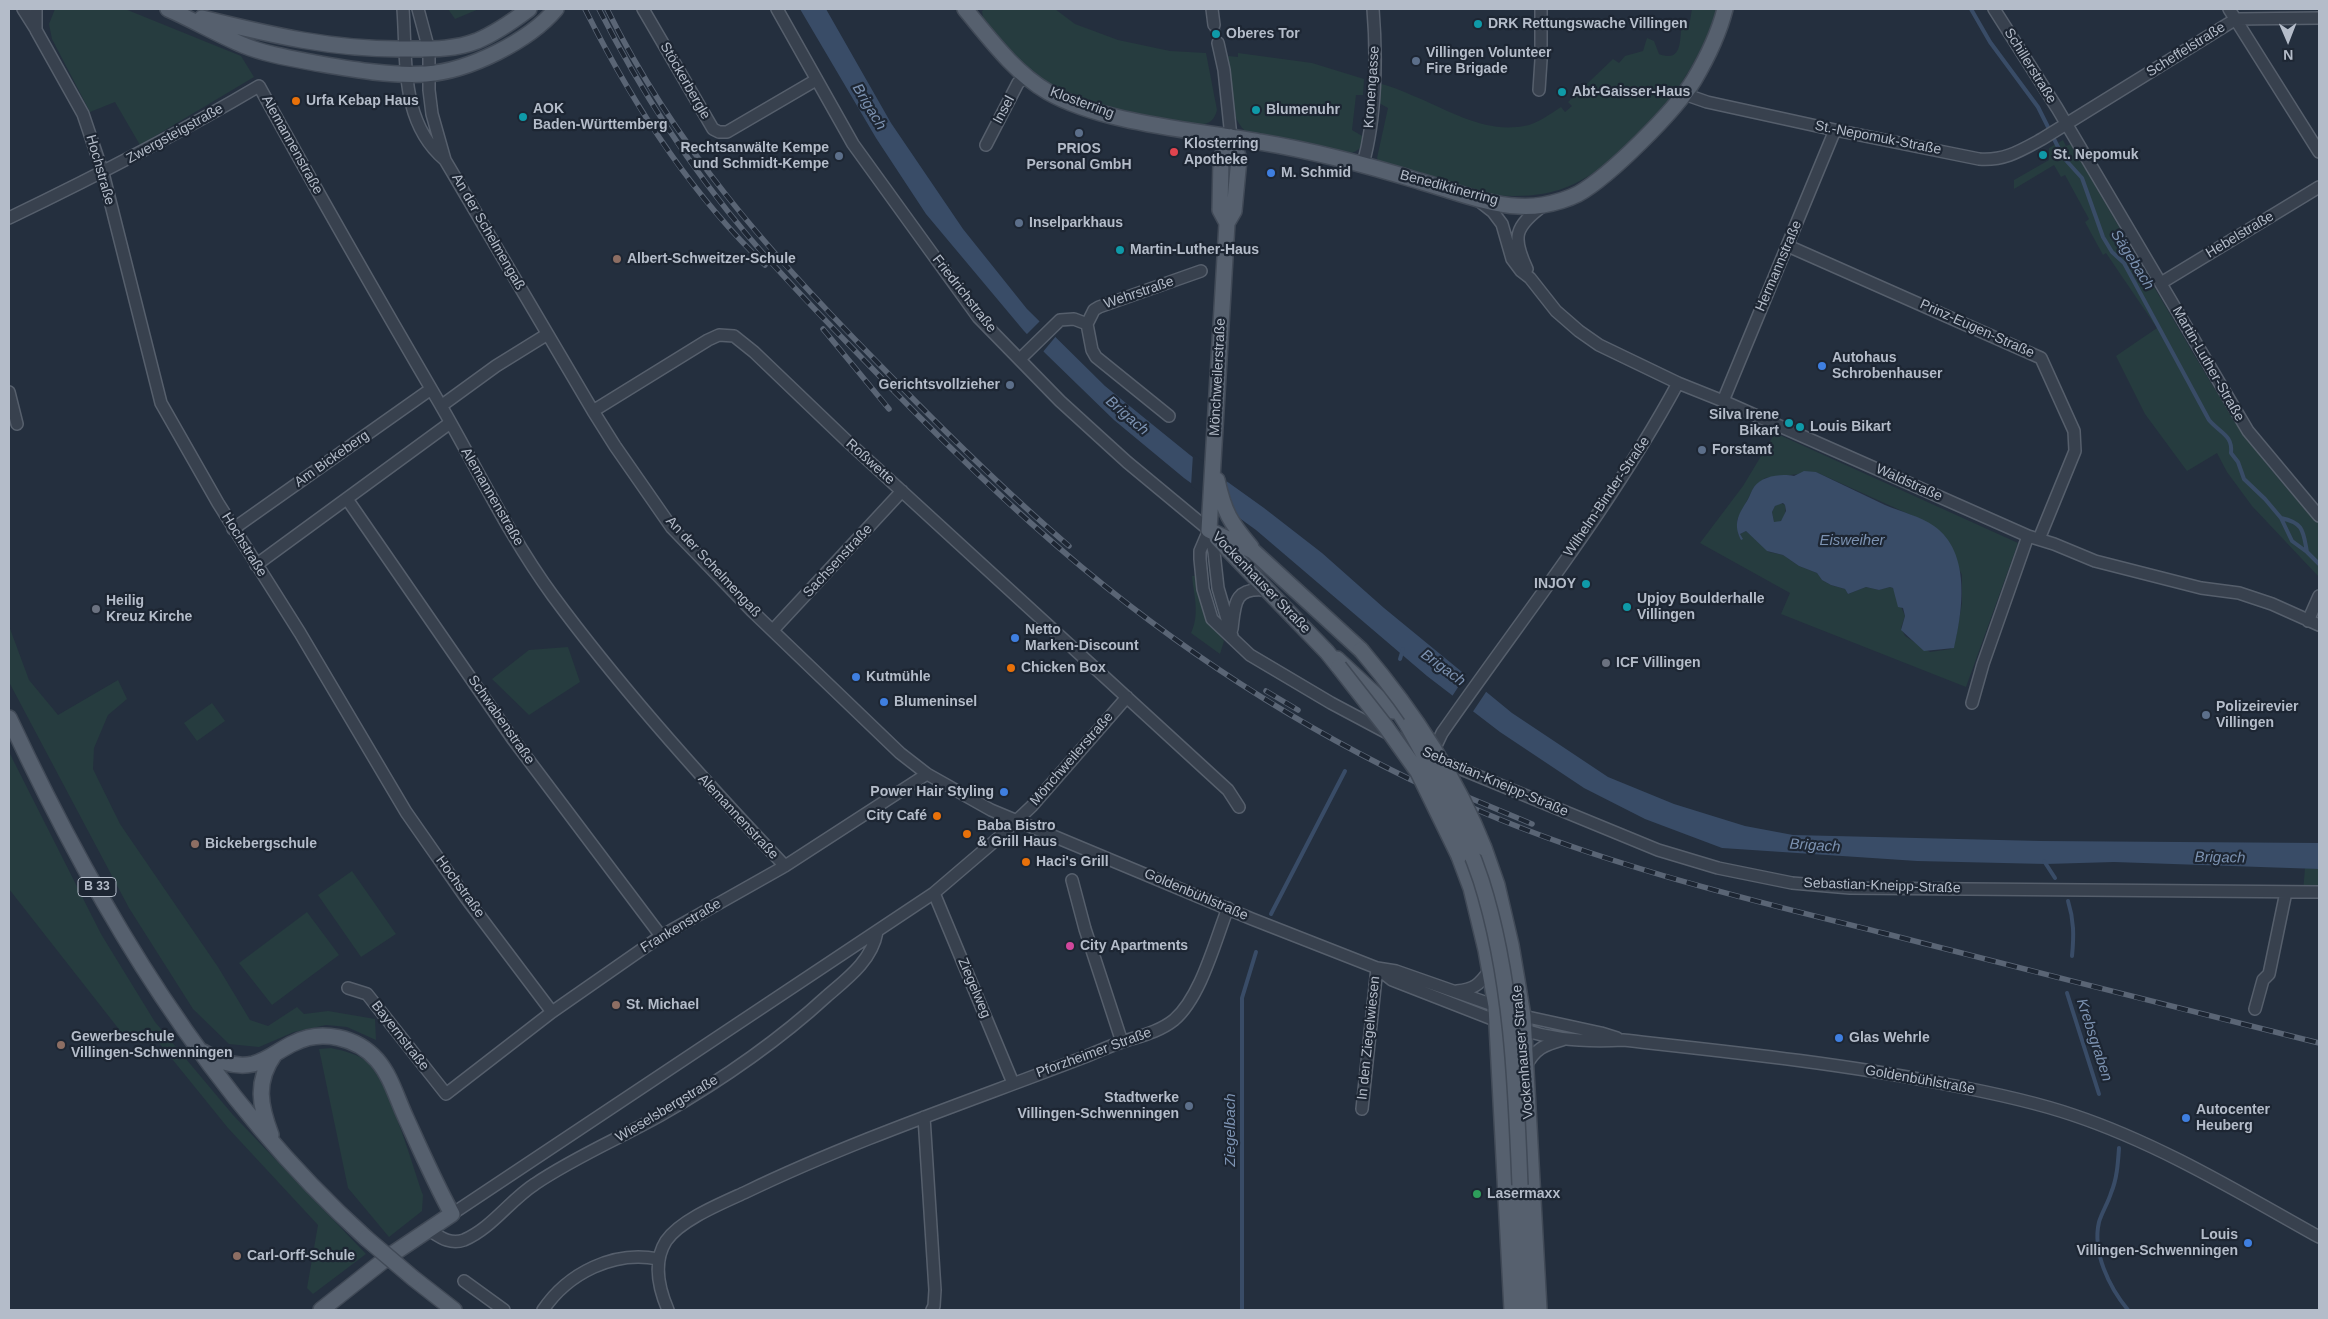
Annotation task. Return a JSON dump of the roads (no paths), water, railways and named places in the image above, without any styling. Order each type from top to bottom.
[{"type":"main road","points":[[169,9],[316,44],[357,49],[405,50],[447,49],[476,41],[507,26],[529,9]]},
{"type":"main road","points":[[169,9],[245,46],[298,60],[406,74],[429,74],[487,57],[516,43],[540,25],[556,9]]},
{"type":"main road","name":"Benediktinerring","points":[[1231,137],[1305,150],[1363,164],[1476,198],[1514,206],[1544,205],[1577,194],[1610,170],[1656,126],[1684,94],[1704,60],[1722,21],[1725,9]]},
{"type":"main road","name":"Klosterring","points":[[969,10],[1003,54],[1026,77],[1049,93],[1090,110],[1231,137]]},
{"type":"main road","name":"Mönchweilerstraße","points":[[1209,530],[1227,223],[1234,211],[1239,159],[1231,137]]},
{"type":"main road","points":[[1214,458],[1224,508],[1228,517],[1253,551]]},
{"type":"main road","name":"Vockenhauser Straße","points":[[1209,530],[1253,551],[1343,633],[1350,659],[1386,727],[1418,772],[1459,856],[1471,888],[1486,950],[1497,1014],[1512,1310]]},
{"type":"main road","name":"Vockenhauser Straße","points":[[1209,530],[1327,652],[1350,659],[1410,712],[1455,782],[1471,814],[1497,885],[1509,936],[1523,1023],[1539,1310]]},
{"type":"main road","name":"Vockenhauser Straße","points":[[1350,659],[1394,702],[1440,782],[1461,828],[1481,881],[1500,956],[1509,1020],[1526,1310]]},
{"type":"main road","name":"B 33","points":[[9,718],[100,893],[165,1002],[197,1049],[276,1148],[315,1190],[366,1238],[454,1310]]},
{"type":"main road","points":[[197,1049],[215,1060],[233,1065],[252,1064],[275,1054],[296,1041],[326,1036],[345,1039],[370,1054],[387,1077],[430,1172],[452,1214]]},
{"type":"main road","points":[[275,1054],[264,1072],[260,1091],[262,1110],[276,1148]]},
{"type":"main road","name":"Wieselsbergstraße","points":[[321,1310],[388,1257],[452,1214]]},
{"type":"street","name":"Hochstraße","points":[[23,9],[84,114],[103,173],[160,403],[233,529],[319,664],[406,812],[466,898],[552,1012]]},
{"type":"street","name":"Hochstraße","points":[[36,9],[36,30]]},
{"type":"street","name":"An der Schelmengaß","points":[[403,9],[406,74],[414,115],[433,149],[445,160]]},
{"type":"street","name":"An der Schelmengaß","points":[[418,9],[429,50],[432,114],[445,160],[593,411],[672,528],[773,630],[900,753],[927,774],[969,798],[1017,821]]},
{"type":"street","name":"Stöckerbergle","points":[[643,9],[713,129],[719,132],[734,128],[816,80]]},
{"type":"street","name":"Friedrichstraße","points":[[777,9],[853,144],[978,317],[1023,356],[1060,401],[1099,437],[1209,530]]},
{"type":"street","points":[[1212,9],[1214,25]]},
{"type":"street","name":"Kronengasse","points":[[1363,164],[1368,148],[1374,88],[1376,53],[1373,9]]},
{"type":"street","points":[[1539,90],[1542,56],[1541,9]]},
{"type":"street","name":"Schillerstraße","points":[[1994,9],[2061,127]]},
{"type":"street","points":[[2229,9],[2319,152]]},
{"type":"street","name":"Scheffelstraße","points":[[2061,127],[2236,19],[2319,18]]},
{"type":"street","points":[[1218,43],[1224,70],[1231,137]]},
{"type":"street","name":"Insel","points":[[986,145],[1018,83],[1026,77]]},
{"type":"street","name":"Zwergsteigstraße","points":[[9,218],[103,173],[185,130],[259,86]]},
{"type":"street","name":"Alemannenstraße","points":[[259,86],[328,211],[441,406],[496,507],[552,594],[617,677],[700,777],[785,866]]},
{"type":"street","name":"St.-Nepomuk-Straße","points":[[1684,94],[1707,102],[1835,130],[1990,160],[2011,156],[2061,127]]},
{"type":"street","name":"Martin-Luther-Straße","points":[[2061,127],[2161,283],[2222,391],[2248,431],[2319,516]]},
{"type":"street","name":"Hermannstraße","points":[[1723,401],[1835,130]]},
{"type":"street","name":"Hebelstraße","points":[[2161,283],[2319,187]]},
{"type":"street","name":"Waldstraße","points":[[1476,198],[1494,212],[1502,224],[1512,259],[1521,271],[1530,278]]},
{"type":"street","name":"Waldstraße","points":[[1544,205],[1522,226],[1517,245],[1520,257],[1530,278],[1556,311],[1579,332],[1600,345],[1678,383],[2034,538],[2095,561],[2201,588],[2239,593],[2272,604],[2314,623]]},
{"type":"street","name":"Prinz-Eugen-Straße","points":[[1788,246],[2041,358],[2074,431],[2075,452],[2034,538],[1983,664],[1972,702]]},
{"type":"street","name":"Wehrstraße","points":[[1087,324],[1094,310],[1099,307],[1201,271]]},
{"type":"street","points":[[1023,356],[1060,320],[1074,319],[1087,324],[1092,350],[1096,357],[1170,416]]},
{"type":"street","points":[[441,406],[496,366],[546,334]]},
{"type":"street","name":"Roßwette","points":[[593,411],[708,340],[719,335],[734,336],[754,352],[902,491],[1228,790],[1239,807]]},
{"type":"street","name":"Wilhelm-Binder-Straße","points":[[1430,756],[1442,733],[1592,522],[1645,441],[1678,383]]},
{"type":"street","name":"Am Bickeberg","points":[[233,529],[431,389]]},
{"type":"street","points":[[9,392],[17,424]]},
{"type":"street","points":[[256,565],[450,423]]},
{"type":"street","name":"Sachsenstraße","points":[[773,630],[902,491]]},
{"type":"street","name":"Schwabenstraße","points":[[347,499],[512,738],[661,936]]},
{"type":"street","name":"Sebastian-Kneipp-Straße","points":[[1209,530],[1214,552],[1218,588],[1232,636],[1250,656],[1331,703],[1430,756],[1658,850],[1718,868],[1792,883],[1850,888],[2319,892]]},
{"type":"street","points":[[1232,636],[1233,606],[1238,597],[1245,591],[1254,589],[1265,590]]},
{"type":"street","points":[[2314,623],[2319,596]]},
{"type":"street","name":"Mönchweilerstraße","points":[[1017,821],[1127,697]]},
{"type":"street","name":"Frankenstraße","points":[[446,1094],[552,1012],[661,936],[785,866],[927,774]]},
{"type":"street","name":"Wieselsbergstraße","points":[[452,1214],[934,894],[1017,821]]},
{"type":"street","name":"Goldenbühlstraße","points":[[1017,821],[1376,968],[1396,971],[1454,991],[1497,1014]]},
{"type":"street","points":[[1072,880],[1085,929],[1122,1042]]},
{"type":"street","points":[[2254,1009],[2262,980],[2269,974],[2286,892]]},
{"type":"street","name":"Ziegelweg","points":[[934,894],[1013,1083]]},
{"type":"street","name":"Pforzheimer Straße","points":[[658,1259],[666,1242],[678,1228],[724,1202],[796,1168],[924,1116],[1122,1042],[1155,1032],[1174,1020],[1188,1004],[1206,966],[1228,908]]},
{"type":"street","name":"Wieselsbergstraße","points":[[429,1230],[449,1242],[462,1240],[489,1223],[534,1184],[662,1114],[768,1046],[854,972],[870,953],[875,943],[877,932]]},
{"type":"street","name":"Goldenbühlstraße","points":[[1376,968],[1392,980],[1497,1014]]},
{"type":"street","name":"In den Ziegelwiesen","points":[[1362,1109],[1376,968]]},
{"type":"street","points":[[1454,991],[1471,989],[1479,985],[1489,971]]},
{"type":"street","name":"Bayernstraße","points":[[348,988],[367,994],[446,1094]]},
{"type":"street","name":"Goldenbühlstraße","points":[[1523,1023],[1566,1038],[1599,1042],[1624,1040]]},
{"type":"street","name":"Goldenbühlstraße","points":[[1523,1023],[1601,1033],[1624,1040],[1869,1070],[1968,1088],[2036,1104],[2116,1131],[2202,1173],[2319,1237]]},
{"type":"street","points":[[1526,1067],[1532,1054],[1539,1048],[1566,1038]]},
{"type":"street","points":[[924,1116],[935,1290],[932,1310]]},
{"type":"street","points":[[544,1310],[570,1280],[609,1260],[628,1256],[658,1259],[659,1279],[668,1310]]},
{"type":"street","points":[[464,1281],[504,1310]]},
{"type":"water","name":"Brigach","points":[[800,9],[826,9],[891,123],[963,229],[1027,309],[1105,386],[1190,455],[1264,508],[1322,553],[1384,608],[1512,713],[1608,777],[1674,804],[1745,826],[1793,835],[2041,841],[2319,843],[2319,869],[2114,862],[2046,864],[1917,861],[1722,848],[1645,819],[1584,788],[1500,732],[1427,676],[1256,530],[1184,478],[1114,420],[1045,353],[1024,331],[926,214],[876,138]]},
{"type":"water","name":"Eisweiher","points":[[1804,471],[1816,472],[1885,505],[1923,519],[1946,537],[1954,551],[1959,566],[1961,583],[1960,617],[1954,648],[1924,651],[1901,630],[1905,616],[1903,608],[1898,607],[1893,588],[1879,590],[1866,587],[1848,594],[1845,589],[1822,580],[1817,573],[1799,566],[1783,555],[1767,551],[1746,531],[1740,534],[1743,539],[1741,540],[1737,529],[1738,520],[1757,483],[1772,476],[1794,476]],"holes":[[[1783,503],[1786,511],[1781,521],[1774,522],[1772,512],[1775,506]]]},
{"type":"waterway","name":"Sägebach","points":[[1971,9],[1990,42],[2038,107],[2063,157],[2082,178],[2103,237],[2112,252],[2124,263],[2209,420],[2228,438],[2231,453],[2238,462],[2244,479],[2281,518],[2292,541],[2319,564]]},
{"type":"waterway","name":"Sägebach","points":[[2281,518],[2298,525],[2303,533],[2307,552]]},
{"type":"waterway","name":"Ziegelbach","points":[[1400,659],[1403,649]]},
{"type":"waterway","name":"Ziegelbach","points":[[1271,914],[1345,771]]},
{"type":"waterway","name":"Krebsgraben","points":[[2044,861],[2055,878]]},
{"type":"waterway","name":"Krebsgraben","points":[[2068,901],[2073,928],[2072,956]]},
{"type":"waterway","name":"Ziegelbach","points":[[1242,1310],[1242,998],[1256,952]]},
{"type":"waterway","name":"Krebsgraben","points":[[2067,993],[2099,1094]]},
{"type":"waterway","name":"Krebsgraben","points":[[2119,1148],[2115,1182],[2099,1222],[2097,1233],[2100,1257],[2104,1269],[2114,1291],[2128,1310]]},
{"type":"tunnel","points":[[1214,25],[1218,43]]},
{"type":"railway","points":[[585,9],[622,78],[664,145],[711,207],[765,265]]},
{"type":"railway","points":[[599,9],[631,69],[667,127],[726,209],[818,313],[891,388],[996,491],[1106,587],[1194,653],[1286,712],[1334,740],[1432,790],[1531,832],[1580,849],[1680,880],[1781,907],[2319,1043]]},
{"type":"railway","points":[[607,9],[634,60],[663,107],[727,196],[762,238],[836,320],[923,409],[994,479],[1069,546]]},
{"type":"railway","points":[[823,329],[889,409]]},
{"type":"railway","points":[[1266,691],[1298,710]]},
{"type":"railway","points":[[1458,793],[1532,824]]},
{"type":"place","name":"DRK Rettungswache Villingen","points":[[1478,24]]},
{"type":"place","name":"Oberes Tor","points":[[1216,34]]},
{"type":"place","name":"Villingen Volunteer Fire Brigade","points":[[1416,61]]},
{"type":"place","name":"Abt-Gaisser-Haus","points":[[1562,92]]},
{"type":"place","name":"Urfa Kebap Haus","points":[[296,101]]},
{"type":"place","name":"Blumenuhr","points":[[1256,110]]},
{"type":"place","name":"AOK Baden-Württemberg","points":[[523,117]]},
{"type":"place","name":"PRIOS Personal GmbH","points":[[1079,133]]},
{"type":"place","name":"Klosterring Apotheke","points":[[1174,152]]},
{"type":"place","name":"St. Nepomuk","points":[[2043,155]]},
{"type":"place","name":"Rechtsanwälte Kempe und Schmidt-Kempe","points":[[839,156]]},
{"type":"place","name":"M. Schmid","points":[[1271,173]]},
{"type":"place","name":"Inselparkhaus","points":[[1019,223]]},
{"type":"place","name":"Martin-Luther-Haus","points":[[1120,250]]},
{"type":"place","name":"Albert-Schweitzer-Schule","points":[[617,259]]},
{"type":"place","name":"Autohaus Schrobenhauser","points":[[1822,366]]},
{"type":"place","name":"Gerichtsvollzieher","points":[[1010,385]]},
{"type":"place","name":"Silva Irene Bikart","points":[[1789,423]]},
{"type":"place","name":"Louis Bikart","points":[[1800,427]]},
{"type":"place","name":"Forstamt","points":[[1702,450]]},
{"type":"place","name":"INJOY","points":[[1586,584]]},
{"type":"place","name":"Upjoy Boulderhalle Villingen","points":[[1627,607]]},
{"type":"place","name":"Heilig Kreuz Kirche","points":[[96,609]]},
{"type":"place","name":"Netto Marken-Discount","points":[[1015,638]]},
{"type":"place","name":"ICF Villingen","points":[[1606,663]]},
{"type":"place","name":"Chicken Box","points":[[1011,668]]},
{"type":"place","name":"Kutmühle","points":[[856,677]]},
{"type":"place","name":"Blumeninsel","points":[[884,702]]},
{"type":"place","name":"Polizeirevier Villingen","points":[[2206,715]]},
{"type":"place","name":"Power Hair Styling","points":[[1004,792]]},
{"type":"place","name":"City Café","points":[[937,816]]},
{"type":"place","name":"Baba Bistro & Grill Haus","points":[[967,834]]},
{"type":"place","name":"Bickebergschule","points":[[195,844]]},
{"type":"place","name":"Haci's Grill","points":[[1026,862]]},
{"type":"place","name":"City Apartments","points":[[1070,946]]},
{"type":"place","name":"St. Michael","points":[[616,1005]]},
{"type":"place","name":"Glas Wehrle","points":[[1839,1038]]},
{"type":"place","name":"Gewerbeschule Villingen-Schwenningen","points":[[61,1045]]},
{"type":"place","name":"Stadtwerke Villingen-Schwenningen","points":[[1189,1106]]},
{"type":"place","name":"Autocenter Heuberg","points":[[2186,1118]]},
{"type":"place","name":"Lasermaxx","points":[[1477,1194]]},
{"type":"place","name":"Louis Villingen-Schwenningen","points":[[2248,1243]]},
{"type":"place","name":"Carl-Orff-Schule","points":[[237,1256]]}]
